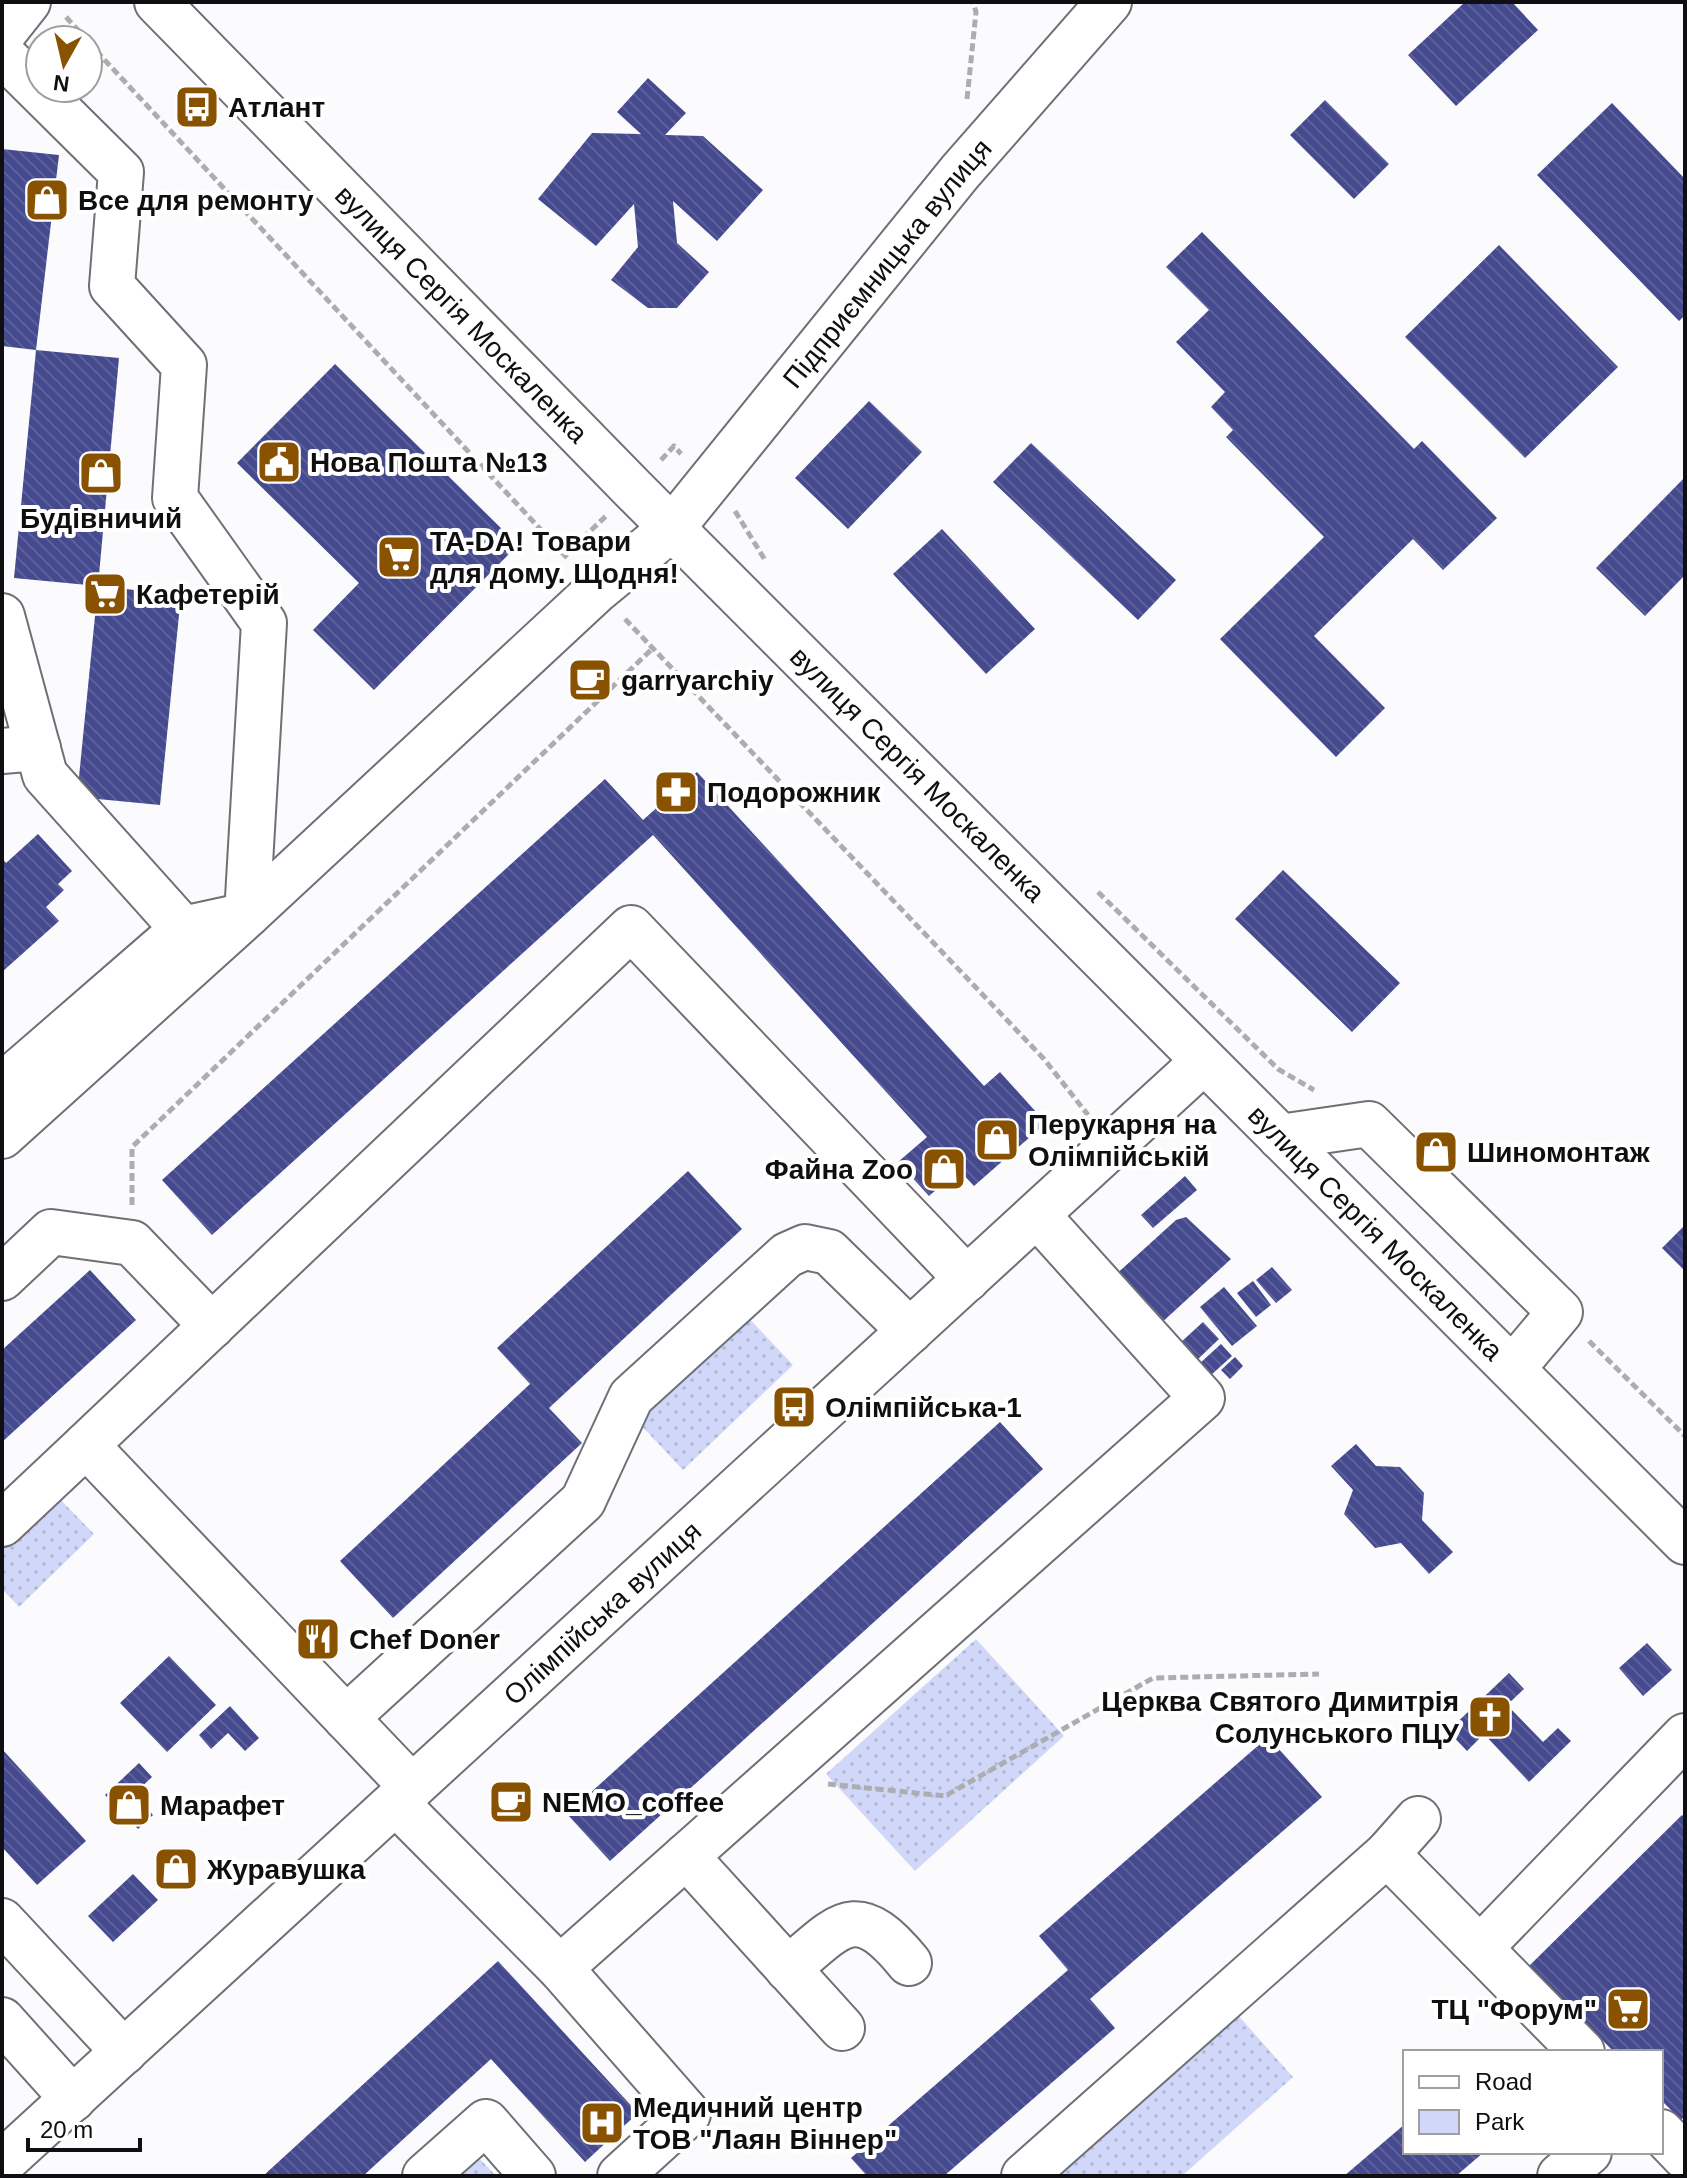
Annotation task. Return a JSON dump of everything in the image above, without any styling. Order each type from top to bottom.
[{"type":"street","name":"вулиця Сергія Москаленка","points":[[157,2],[672,528],[1685,1542]]},
{"type":"street","name":"Підприємницька вулиця","points":[[2,1136],[247,915],[597,590],[672,528],[960,172],[1109,2]]},
{"type":"street","points":[[2,35],[44,7]]},
{"type":"street","points":[[2,54],[121,172],[112,286],[184,365],[175,498],[264,623],[247,915],[183,929],[2,1086]]},
{"type":"street","points":[[2,616],[20,750],[183,929]]},
{"type":"street","points":[[2,1524],[631,928],[967,1279]]},
{"type":"street","name":"Олімпійська вулиця","points":[[2,2163],[1203,1062]]},
{"type":"street","points":[[1280,1137],[1369,1124],[1560,1312],[1513,1368]]},
{"type":"street","points":[[560,1968],[1202,1398],[1037,1215]]},
{"type":"street","points":[[2,1278],[51,1232],[132,1243],[212,1326]]},
{"type":"street","points":[[346,1718],[583,1501],[631,1397],[787,1255],[805,1247],[829,1252],[910,1331]]},
{"type":"street","points":[[86,1445],[346,1718],[404,1795],[688,2114],[620,2176]]},
{"type":"street","points":[[1480,1948],[1685,1736]]},
{"type":"street","points":[[1024,2176],[1387,1854],[1418,1819]]},
{"type":"street","points":[[1387,1854],[1580,2050]]},
{"type":"street","points":[[686,1856],[842,2028]]},
{"type":"street","points":[[2,1921],[124,2052]]},
{"type":"street","points":[[788,1969],[831,1932],[852,1923],[881,1934],[909,1963]]},
{"type":"street","points":[[2,2020],[73,2099]]},
{"type":"street","points":[[425,2176],[486,2122],[533,2176]]},
{"type":"street","points":[[1663,2134],[1685,2157]]},
{"type":"street","points":[[1560,2176],[1587,2154]]},
{"type":"path","points":[[960,172],[976,12],[973,2]]},
{"type":"path","points":[[44,7],[66,24]]},
{"type":"path","points":[[674,446],[736,513],[770,568]]},
{"type":"path","points":[[565,555],[602,521]]},
{"type":"path","points":[[132,1243],[132,1147],[653,648]]},
{"type":"path","points":[[1098,891],[1278,1069],[1317,1093]]},
{"type":"path","points":[[1560,1312],[1685,1436]]},
{"type":"path","points":[[773,1779],[945,1796],[1153,1678],[1319,1674]]},
{"type":"green space","points":[[746,1315],[793,1365],[683,1470],[636,1420]]},
{"type":"green space","points":[[55,1494],[94,1534],[19,1607],[2,1589],[2,1544]]},
{"type":"green space","points":[[976,1639],[1064,1736],[915,1871],[826,1774]]},
{"type":"green space","points":[[1237,2014],[1293,2077],[1182,2176],[1054,2176]]},
{"type":"green space","points":[[480,2159],[496,2176],[461,2176]]},
{"type":"building","points":[[1465,2],[1512,2],[1538,30],[1456,106],[1408,55]]},
{"type":"building","points":[[648,78],[686,113],[665,135],[703,136],[763,190],[717,241],[673,201],[677,243],[709,272],[677,308],[648,308],[611,280],[638,247],[634,204],[596,246],[538,199],[592,133],[641,134],[617,112]]},
{"type":"building","points":[[1325,100],[1389,164],[1354,199],[1290,135]]},
{"type":"building","points":[[1612,103],[1685,179],[1685,315],[1679,321],[1537,175]]},
{"type":"building","points":[[2,149],[59,155],[36,350],[2,346]]},
{"type":"building","points":[[1202,232],[1414,449],[1422,441],[1497,518],[1443,570],[1413,539],[1314,636],[1385,708],[1336,757],[1220,639],[1324,537],[1226,437],[1233,430],[1211,407],[1225,392],[1176,342],[1209,310],[1166,267]]},
{"type":"building","points":[[1499,245],[1618,367],[1525,458],[1405,337]]},
{"type":"building","points":[[36,350],[119,358],[98,586],[14,578]]},
{"type":"building","points":[[335,364],[518,545],[374,690],[313,630],[359,583],[237,463]]},
{"type":"building","points":[[869,401],[922,452],[848,529],[795,478]]},
{"type":"building","points":[[1031,443],[1176,580],[1138,620],[993,482]]},
{"type":"building","points":[[1685,477],[1685,575],[1645,616],[1596,568]]},
{"type":"building","points":[[942,529],[1035,629],[986,674],[893,574]]},
{"type":"building","points":[[98,586],[181,595],[160,805],[77,797]]},
{"type":"building","points":[[697,772],[984,1086],[1000,1072],[1046,1123],[974,1186],[959,1170],[929,1196],[898,1162],[927,1137],[653,835],[212,1235],[162,1180],[605,779],[643,820]]},
{"type":"building","points":[[38,834],[72,871],[58,884],[64,890],[46,907],[59,921],[2,972],[2,858],[6,863]]},
{"type":"building","points":[[1283,870],[1400,983],[1352,1032],[1235,919]]},
{"type":"building","points":[[688,1171],[742,1229],[549,1408],[582,1443],[393,1618],[340,1561],[530,1384],[497,1348]]},
{"type":"building","points":[[1185,1176],[1197,1190],[1153,1228],[1141,1215]]},
{"type":"building","points":[[1186,1217],[1231,1259],[1158,1326],[1112,1278],[1176,1220]]},
{"type":"building","points":[[1685,1225],[1685,1271],[1662,1248]]},
{"type":"building","points":[[1272,1267],[1292,1290],[1276,1303],[1256,1280]]},
{"type":"building","points":[[90,1270],[136,1320],[2,1442],[2,1350]]},
{"type":"building","points":[[1253,1281],[1271,1305],[1256,1317],[1237,1293]]},
{"type":"building","points":[[1224,1287],[1257,1326],[1232,1346],[1200,1307]]},
{"type":"building","points":[[1203,1322],[1219,1339],[1197,1360],[1180,1343]]},
{"type":"building","points":[[1221,1344],[1232,1356],[1210,1376],[1199,1364]]},
{"type":"building","points":[[1235,1357],[1243,1366],[1230,1379],[1221,1370]]},
{"type":"building","points":[[1000,1422],[1043,1469],[610,1861],[567,1814]]},
{"type":"building","points":[[1356,1444],[1376,1466],[1400,1467],[1424,1493],[1422,1520],[1453,1552],[1429,1574],[1401,1543],[1375,1548],[1344,1514],[1353,1490],[1331,1466]]},
{"type":"building","points":[[1647,1643],[1672,1670],[1643,1696],[1619,1668]]},
{"type":"building","points":[[169,1656],[216,1705],[167,1752],[120,1703]]},
{"type":"building","name":"Церква Святого Димитрія Солунського ПЦУ","points":[[1509,1673],[1524,1689],[1507,1705],[1543,1742],[1558,1728],[1571,1741],[1529,1782],[1484,1734],[1467,1751],[1448,1731]]},
{"type":"building","points":[[230,1706],[259,1738],[245,1751],[228,1733],[211,1749],[199,1735]]},
{"type":"building","points":[[1268,1737],[1322,1797],[1090,1999],[1115,2028],[944,2176],[867,2176],[851,2158],[1068,1970],[1039,1936]]},
{"type":"building","points":[[2,1749],[86,1841],[37,1885],[2,1847]]},
{"type":"building","name":"Марафет","points":[[139,1763],[152,1777],[134,1794],[153,1815],[138,1829],[105,1795]]},
{"type":"building","name":"ТЦ \"Форум\"","points":[[1682,1815],[1685,1818],[1685,2116],[1681,2120],[1663,2102],[1663,2050],[1612,2050],[1529,1966]]},
{"type":"building","points":[[133,1874],[158,1900],[113,1942],[88,1916]]},
{"type":"building","points":[[498,1961],[638,2113],[585,2162],[491,2059],[363,2176],[263,2176]]},
{"type":"building","points":[[1403,2126],[1403,2154],[1482,2154],[1456,2176],[1344,2176]]},
{"type":"place","name":"Атлант","points":[[197,107]]},
{"type":"place","name":"Все для ремонту","points":[[47,200]]},
{"type":"place","name":"Нова Пошта №13","points":[[279,462]]},
{"type":"place","name":"Будівничий","points":[[101,473]]},
{"type":"place","name":"TA-DA! Товари для дому. Щодня!","points":[[399,557]]},
{"type":"place","name":"Кафетерій","points":[[105,594]]},
{"type":"place","name":"garryarchiy","points":[[590,680]]},
{"type":"place","name":"Подорожник","points":[[676,792]]},
{"type":"place","name":"Перукарня на Олімпійській","points":[[997,1140]]},
{"type":"place","name":"Шиномонтаж","points":[[1436,1152]]},
{"type":"place","name":"Файна Zoo","points":[[944,1169]]},
{"type":"place","name":"Олімпійська-1","points":[[794,1407]]},
{"type":"place","name":"Chef Doner","points":[[318,1639]]},
{"type":"place","name":"Церква Святого Димитрія Солунського ПЦУ","points":[[1490,1717]]},
{"type":"place","name":"NEMO_coffee","points":[[511,1802]]},
{"type":"place","name":"Марафет","points":[[129,1805]]},
{"type":"place","name":"Журавушка","points":[[176,1869]]},
{"type":"place","name":"ТЦ \"Форум\"","points":[[1628,2009]]},
{"type":"place","name":"Медичний центр ТОВ \"Лаян Віннер\"","points":[[602,2123]]}]
